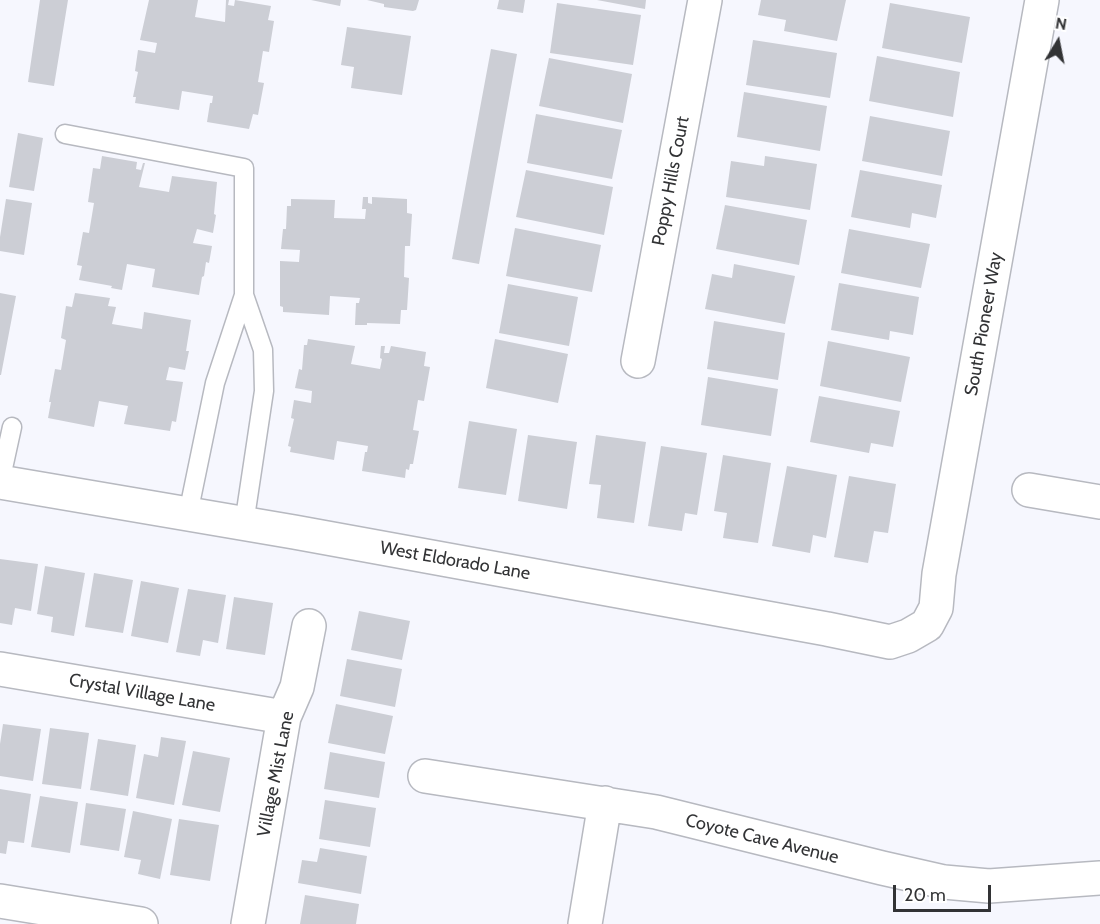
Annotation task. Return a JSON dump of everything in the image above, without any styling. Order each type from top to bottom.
[{"type":"street","name":"Poppy Hills Court","points":[[638,361],[705,0]]},
{"type":"street","name":"South Pioneer Way","points":[[908,636],[927,625],[936,608],[939,574],[1042,0]]},
{"type":"street","name":"West Eldorado Lane","points":[[0,482],[827,628],[890,642],[908,636]]},
{"type":"street","points":[[1029,490],[1100,502]]},
{"type":"street","name":"Village Mist Lane","points":[[248,924],[284,717],[297,687],[309,626]]},
{"type":"street","name":"Crystal Village Lane","points":[[0,669],[284,717]]},
{"type":"street","name":"Coyote Cave Avenue","points":[[424,776],[656,812],[870,866],[944,882],[989,886],[1100,878]]},
{"type":"street","points":[[585,924],[605,803]]},
{"type":"street","points":[[0,901],[141,924]]},
{"type":"lane","points":[[65,134],[244,168],[244,295],[215,384],[188,514]]},
{"type":"lane","points":[[244,295],[263,350],[264,391],[244,524]]},
{"type":"lane","points":[[0,482],[12,427]]},
{"type":"building","points":[[40,0],[68,0],[54,86],[28,82]]},
{"type":"building","points":[[149,0],[198,0],[195,17],[225,22],[226,0],[229,0],[228,5],[234,6],[235,0],[271,6],[268,20],[274,21],[269,52],[263,51],[258,82],[264,83],[258,115],[253,114],[249,129],[207,122],[213,96],[182,91],[179,110],[135,103],[136,97],[133,97],[138,72],[135,71],[138,50],[155,53],[157,43],[140,40]]},
{"type":"building","points":[[311,0],[341,0],[340,6]]},
{"type":"building","points":[[367,0],[419,0],[416,10],[413,11],[384,7],[384,4]]},
{"type":"building","points":[[499,0],[525,0],[523,13],[497,9]]},
{"type":"building","points":[[597,0],[646,0],[645,9]]},
{"type":"building","points":[[761,0],[846,0],[837,41],[784,31],[786,20],[758,15]]},
{"type":"building","points":[[557,3],[641,15],[633,65],[550,53]]},
{"type":"building","points":[[890,3],[970,17],[962,63],[882,48]]},
{"type":"building","points":[[347,27],[411,36],[402,95],[351,88],[354,67],[341,65]]},
{"type":"building","points":[[753,40],[837,53],[830,98],[746,85]]},
{"type":"building","points":[[491,49],[517,54],[479,264],[452,259]]},
{"type":"building","points":[[877,56],[960,72],[953,117],[869,101]]},
{"type":"building","points":[[549,58],[632,74],[623,123],[539,106]]},
{"type":"building","points":[[744,92],[827,106],[820,151],[737,137]]},
{"type":"building","points":[[536,114],[622,130],[612,179],[527,163]]},
{"type":"building","points":[[870,116],[950,131],[942,176],[862,161]]},
{"type":"building","points":[[18,133],[43,138],[34,191],[9,187]]},
{"type":"building","points":[[102,156],[137,162],[136,169],[141,170],[145,163],[139,187],[169,192],[172,176],[217,182],[213,233],[197,229],[193,243],[212,246],[199,295],[152,287],[155,269],[127,264],[122,290],[79,280],[82,266],[77,265],[83,232],[89,233],[94,203],[88,202],[93,168],[100,169]]},
{"type":"building","points":[[765,156],[817,164],[810,210],[726,197],[731,161],[764,166]]},
{"type":"building","points":[[526,170],[613,187],[604,235],[516,217]]},
{"type":"building","points":[[860,170],[942,185],[936,218],[912,213],[910,228],[851,217]]},
{"type":"building","points":[[363,197],[368,197],[368,203],[372,204],[372,197],[407,199],[407,213],[412,214],[410,246],[405,246],[404,277],[409,278],[407,310],[401,310],[400,324],[355,325],[356,303],[359,303],[360,298],[330,296],[329,315],[283,312],[283,307],[280,306],[280,261],[299,262],[300,250],[281,249],[283,229],[286,229],[287,206],[291,206],[291,199],[335,200],[334,218],[365,219],[366,209],[362,209]]},
{"type":"building","points":[[6,199],[32,203],[24,255],[0,251]]},
{"type":"building","points":[[725,205],[807,220],[799,265],[716,249]]},
{"type":"building","points":[[515,228],[601,245],[592,292],[506,276]]},
{"type":"building","points":[[849,229],[930,244],[921,288],[841,273]]},
{"type":"building","points":[[734,264],[795,276],[785,324],[705,309],[712,274],[732,278]]},
{"type":"building","points":[[839,283],[919,297],[913,335],[890,331],[889,340],[831,330]]},
{"type":"building","points":[[508,284],[578,297],[569,346],[499,333]]},
{"type":"building","points":[[0,293],[16,296],[1,375],[0,375]]},
{"type":"building","points":[[75,293],[110,298],[108,306],[116,307],[112,324],[142,329],[144,312],[191,320],[185,370],[169,367],[166,380],[183,382],[176,422],[172,421],[170,431],[124,424],[128,406],[99,401],[94,427],[48,418],[55,369],[61,370],[66,340],[61,338],[66,306],[72,307]]},
{"type":"building","points":[[714,321],[785,333],[778,380],[707,369]]},
{"type":"building","points":[[308,339],[355,346],[351,364],[380,369],[381,346],[385,346],[384,353],[389,353],[391,346],[426,352],[424,366],[430,367],[424,401],[418,400],[413,430],[419,431],[413,464],[410,464],[409,470],[406,469],[405,478],[362,471],[368,446],[337,441],[334,460],[290,452],[291,447],[288,446],[294,419],[291,418],[294,400],[311,403],[312,391],[295,388],[299,369],[302,370],[304,345],[307,345]]},
{"type":"building","points":[[495,339],[568,354],[558,403],[486,388]]},
{"type":"building","points":[[828,341],[910,357],[901,402],[820,386]]},
{"type":"building","points":[[708,377],[778,389],[771,436],[701,425]]},
{"type":"building","points":[[819,396],[900,411],[893,447],[871,443],[869,453],[810,442]]},
{"type":"building","points":[[469,421],[517,429],[506,495],[458,488]]},
{"type":"building","points":[[528,435],[577,442],[567,509],[518,501]]},
{"type":"building","points":[[596,435],[646,442],[634,523],[597,518],[601,485],[589,484]]},
{"type":"building","points":[[661,446],[707,453],[697,515],[685,513],[682,531],[648,526]]},
{"type":"building","points":[[723,455],[771,463],[758,543],[723,538],[727,513],[714,511]]},
{"type":"building","points":[[787,466],[837,475],[826,538],[813,535],[810,553],[772,546]]},
{"type":"building","points":[[849,476],[896,484],[888,533],[874,531],[868,563],[834,557]]},
{"type":"building","points":[[0,559],[38,564],[31,611],[15,608],[12,625],[0,623]]},
{"type":"building","points":[[45,566],[85,573],[74,636],[51,632],[53,617],[37,614]]},
{"type":"building","points":[[94,573],[133,580],[123,633],[85,627]]},
{"type":"building","points":[[141,581],[179,588],[168,643],[131,636]]},
{"type":"building","points":[[188,589],[226,595],[218,643],[203,640],[200,656],[176,652]]},
{"type":"building","points":[[234,597],[273,603],[265,655],[226,649]]},
{"type":"building","points":[[359,611],[410,621],[402,660],[351,650]]},
{"type":"building","points":[[347,659],[402,669],[395,707],[340,696]]},
{"type":"building","points":[[336,704],[393,716],[385,754],[328,743]]},
{"type":"building","points":[[3,724],[41,729],[33,781],[0,776],[0,744]]},
{"type":"building","points":[[50,728],[89,733],[81,789],[42,784]]},
{"type":"building","points":[[161,737],[186,741],[174,805],[136,798],[144,754],[158,757]]},
{"type":"building","points":[[98,739],[136,745],[128,796],[90,790]]},
{"type":"building","points":[[193,751],[230,758],[220,812],[182,805]]},
{"type":"building","points":[[330,752],[385,762],[379,798],[324,789]]},
{"type":"building","points":[[0,789],[31,794],[24,843],[8,841],[6,854],[0,853]]},
{"type":"building","points":[[40,796],[78,802],[70,853],[31,847]]},
{"type":"building","points":[[325,800],[376,808],[370,847],[319,839]]},
{"type":"building","points":[[86,803],[126,809],[119,851],[80,845]]},
{"type":"building","points":[[133,811],[172,819],[160,879],[138,874],[141,860],[124,857]]},
{"type":"building","points":[[179,819],[219,825],[210,881],[170,875]]},
{"type":"building","points":[[320,848],[367,856],[361,894],[298,883],[302,860],[317,862]]},
{"type":"building","points":[[305,895],[359,904],[356,924],[300,924]]}]
